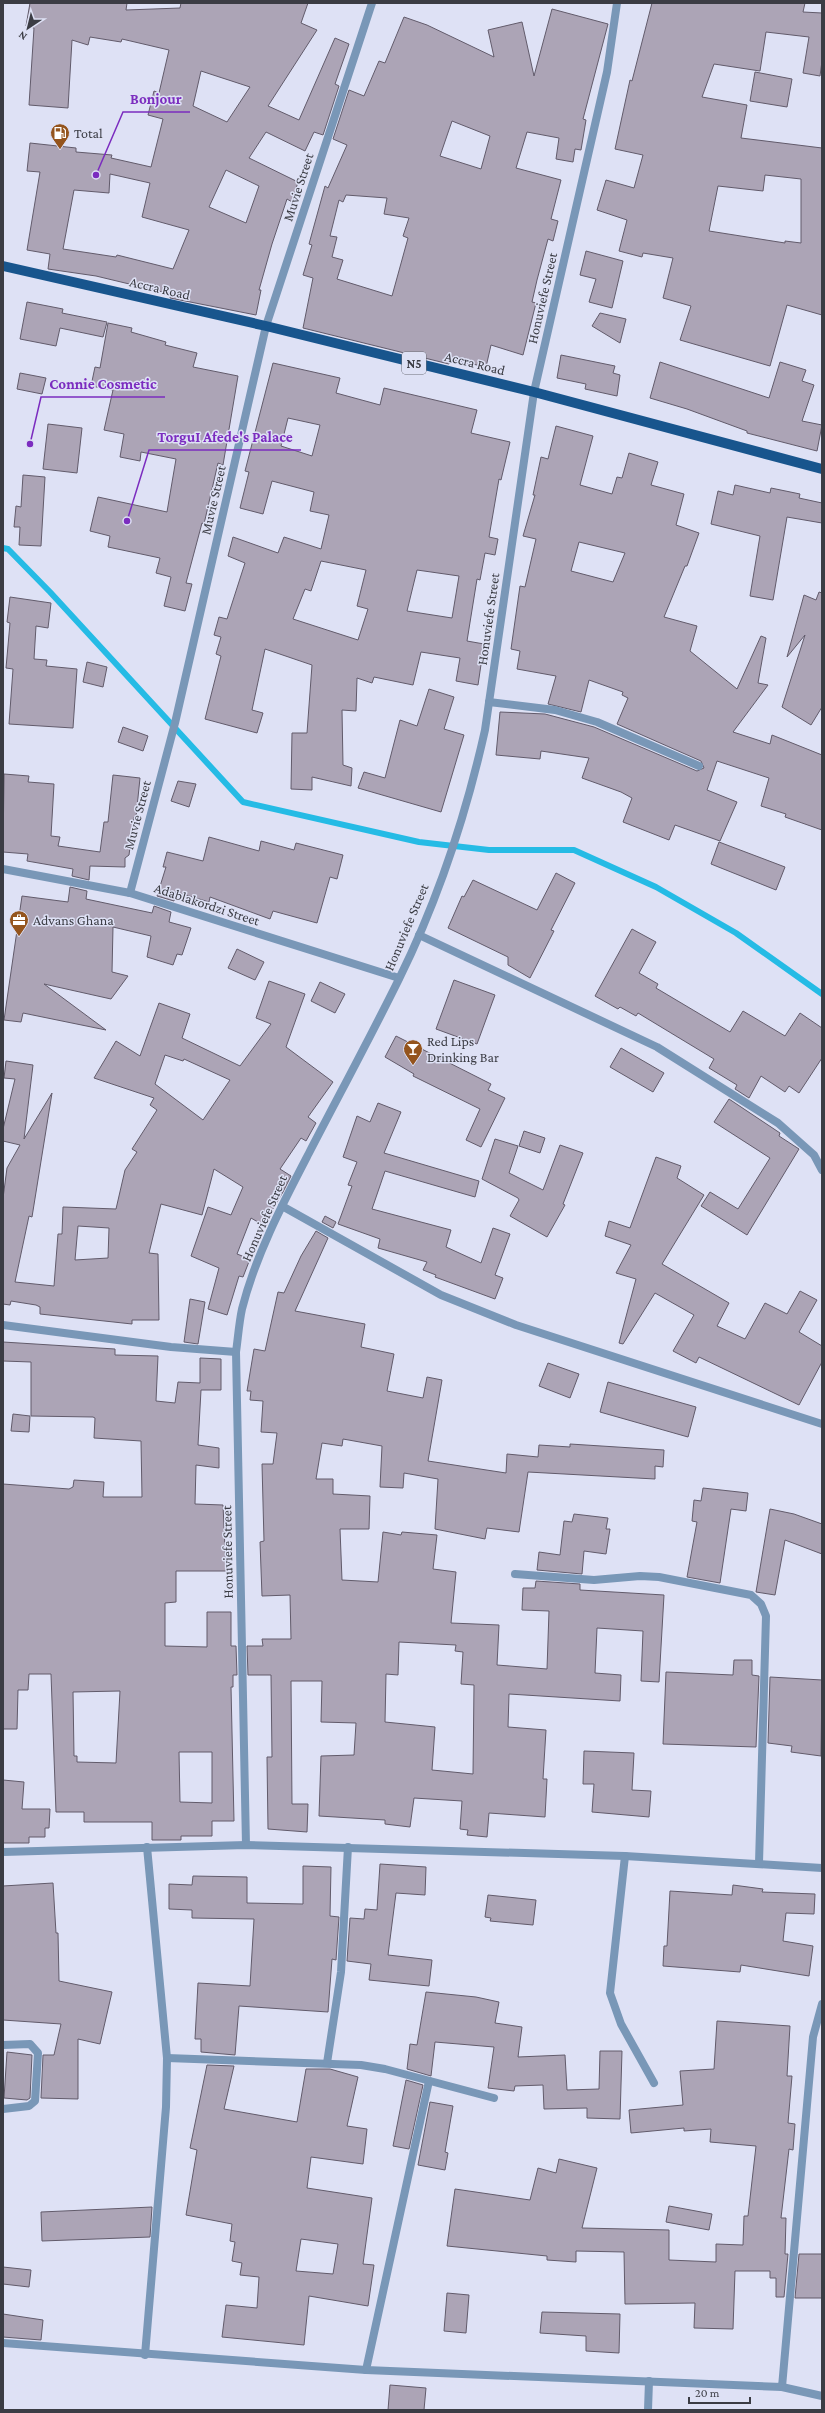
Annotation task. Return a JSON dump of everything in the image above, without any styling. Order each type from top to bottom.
[{"type":"main road","name":"Accra Road","points":[[3,266],[266,326],[534,392],[822,469]]},
{"type":"street","name":"Muvie Street","points":[[130,893],[175,722],[266,326],[372,3]]},
{"type":"street","name":"Honuviefe Street","points":[[246,1845],[236,1352],[242,1310],[253,1274],[282,1206],[419,936],[456,838],[474,779],[489,702],[534,392],[607,72],[617,3]]},
{"type":"street","points":[[489,702],[555,710],[597,722],[699,766]]},
{"type":"street","name":"Adablakordzi Street","points":[[3,868],[130,893],[399,978]]},
{"type":"street","points":[[419,936],[657,1047],[778,1123],[814,1155],[822,1170]]},
{"type":"street","points":[[282,1206],[441,1295],[516,1325],[822,1424]]},
{"type":"street","points":[[3,1325],[171,1347],[236,1352]]},
{"type":"street","points":[[515,1574],[594,1580],[640,1576],[659,1577],[750,1595],[761,1604],[766,1616],[759,1863]]},
{"type":"street","points":[[3,1852],[246,1845],[625,1856],[822,1868]]},
{"type":"street","points":[[145,2355],[166,2108],[167,2058],[147,1847]]},
{"type":"street","points":[[327,2063],[341,1972],[348,1847]]},
{"type":"street","points":[[625,1856],[610,1993],[621,2024],[654,2083]]},
{"type":"street","points":[[782,2387],[813,2037],[822,2004]]},
{"type":"street","points":[[3,2045],[30,2044],[38,2053],[35,2101],[29,2106],[3,2109]]},
{"type":"street","points":[[167,2058],[327,2063],[385,2069],[494,2098]]},
{"type":"street","points":[[366,2370],[429,2081]]},
{"type":"street","points":[[3,2343],[145,2355],[366,2370],[782,2387],[822,2396]]},
{"type":"street","points":[[648,2410],[649,2381]]},
{"type":"building","points":[[30,3],[127,3],[126,10],[180,8],[181,3],[308,3],[301,23],[317,30],[268,106],[299,120],[335,38],[349,44],[335,84],[339,86],[323,135],[314,132],[305,151],[266,132],[249,158],[298,182],[292,202],[287,199],[272,244],[259,290],[261,290],[256,315],[170,298],[171,294],[96,276],[48,269],[50,254],[27,250],[40,172],[27,171],[30,143],[76,148],[76,152],[112,155],[111,158],[151,167],[163,119],[148,115],[154,91],[159,93],[169,50],[122,39],[121,42],[90,37],[88,45],[72,40],[68,108],[29,105],[34,28],[26,26]],"holes":[[[201,71],[250,87],[227,122],[193,106]],[[226,170],[259,186],[246,223],[209,207]],[[110,174],[150,183],[142,217],[189,230],[173,269],[117,255],[116,257],[63,249],[74,190],[109,193]]]},
{"type":"building","points":[[652,3],[805,3],[803,12],[822,13],[822,61],[820,76],[803,73],[809,37],[766,32],[760,71],[714,64],[702,97],[747,105],[741,138],[822,148],[822,315],[787,305],[770,366],[680,340],[691,306],[663,298],[673,258],[643,253],[642,257],[619,251],[627,220],[597,210],[606,180],[634,188],[643,155],[615,149],[630,80],[632,81]],"holes":[[[765,175],[801,179],[801,243],[785,241],[785,243],[709,231],[718,186],[763,191]]]},
{"type":"building","points":[[552,9],[608,24],[583,119],[586,120],[581,150],[575,149],[573,162],[556,159],[559,138],[527,132],[516,168],[561,180],[551,219],[558,221],[553,241],[548,239],[537,280],[532,302],[536,303],[523,355],[491,345],[486,367],[450,359],[449,364],[303,328],[313,278],[303,275],[312,245],[309,244],[325,186],[328,188],[347,145],[333,139],[349,90],[364,96],[379,61],[385,63],[404,17],[427,25],[494,57],[488,30],[522,22],[534,76]],"holes":[[[452,121],[490,136],[481,169],[440,156]],[[346,195],[387,198],[384,214],[409,218],[403,236],[408,238],[392,296],[337,279],[343,260],[332,257],[337,237],[330,236],[339,200],[343,202]]]},
{"type":"building","points":[[755,72],[792,79],[787,107],[750,101]]},
{"type":"building","points":[[586,251],[623,261],[612,308],[589,302],[596,279],[580,275]]},
{"type":"building","points":[[27,302],[63,309],[62,313],[107,322],[103,337],[60,328],[56,346],[20,339]]},
{"type":"building","points":[[600,313],[626,319],[620,343],[592,326]]},
{"type":"building","points":[[108,323],[132,328],[131,332],[166,342],[165,345],[197,353],[193,367],[238,376],[223,465],[218,463],[204,524],[202,523],[186,583],[192,584],[185,611],[164,606],[171,577],[156,573],[160,558],[108,547],[110,536],[90,531],[98,497],[167,512],[176,459],[141,452],[140,461],[120,457],[124,434],[104,430],[113,390],[91,386],[95,367],[100,368]]},
{"type":"building","points":[[561,355],[615,366],[613,373],[620,375],[617,396],[585,389],[586,384],[557,378]]},
{"type":"building","points":[[660,362],[769,398],[780,362],[806,370],[802,381],[814,385],[802,421],[822,425],[817,451],[747,433],[747,431],[687,409],[650,398]]},
{"type":"building","points":[[273,363],[340,378],[336,393],[380,405],[384,388],[477,410],[471,433],[510,442],[501,480],[499,479],[489,537],[498,539],[495,555],[485,553],[480,580],[477,579],[467,641],[484,644],[478,685],[456,681],[460,658],[421,652],[413,685],[374,677],[372,683],[357,678],[356,711],[342,710],[343,765],[352,768],[351,786],[312,777],[312,790],[291,789],[292,733],[307,733],[312,665],[265,649],[252,710],[263,713],[257,733],[205,719],[221,656],[216,654],[221,637],[214,635],[219,617],[227,619],[245,563],[228,556],[233,537],[278,553],[284,537],[321,549],[329,515],[310,511],[314,492],[272,481],[263,514],[240,508],[249,472],[245,471]],"holes":[[[288,418],[320,425],[312,456],[281,446]],[[321,561],[366,570],[357,606],[368,609],[358,640],[293,619],[305,589],[311,591]],[[417,570],[459,576],[452,618],[407,611]]]},
{"type":"building","points":[[20,373],[46,378],[42,394],[17,389]]},
{"type":"building","points":[[48,424],[82,428],[77,473],[43,469]]},
{"type":"building","points":[[556,426],[593,436],[580,485],[612,494],[617,477],[622,478],[629,453],[658,462],[651,485],[684,494],[676,525],[699,533],[687,566],[685,566],[664,617],[697,626],[690,651],[737,689],[761,636],[766,638],[758,683],[768,685],[733,732],[770,744],[772,735],[822,755],[822,830],[785,817],[786,814],[761,806],[769,778],[717,761],[707,790],[737,802],[720,841],[675,825],[669,840],[623,822],[632,798],[621,792],[582,778],[589,758],[541,751],[540,759],[496,755],[500,712],[545,714],[594,727],[697,771],[704,768],[701,761],[617,724],[628,698],[622,695],[623,692],[589,680],[581,712],[548,704],[556,676],[517,669],[520,651],[511,649],[520,586],[525,587],[536,539],[523,536],[535,495],[533,495],[541,457],[548,459]],"holes":[[[579,542],[625,553],[613,582],[571,571]]]},
{"type":"building","points":[[23,475],[45,477],[41,546],[19,545],[20,527],[14,527],[16,506],[21,507]]},
{"type":"building","points":[[735,485],[770,493],[771,488],[800,494],[799,498],[822,503],[822,523],[787,517],[773,600],[750,596],[760,536],[711,524],[718,491],[733,495]]},
{"type":"building","points":[[819,592],[822,593],[822,707],[811,725],[782,707],[805,635],[787,657],[804,595],[816,600]]},
{"type":"building","points":[[10,597],[51,603],[48,628],[36,626],[34,659],[47,660],[46,666],[77,669],[73,728],[9,724],[13,669],[6,668],[10,623],[7,622]]},
{"type":"building","points":[[87,662],[107,667],[103,687],[83,682]]},
{"type":"building","points":[[429,689],[454,697],[444,729],[464,735],[441,812],[358,788],[364,772],[385,778],[400,720],[417,726]]},
{"type":"building","points":[[123,727],[148,736],[143,751],[118,742]]},
{"type":"building","points":[[4,774],[29,776],[28,782],[54,784],[51,836],[60,837],[58,846],[100,852],[104,822],[108,822],[113,775],[140,778],[136,817],[134,817],[129,855],[125,858],[125,867],[90,866],[89,880],[72,876],[73,869],[27,861],[28,854],[3,852]]},
{"type":"building","points":[[178,781],[196,784],[189,807],[171,801]]},
{"type":"building","points":[[209,837],[259,851],[261,841],[294,850],[296,843],[343,855],[337,879],[330,877],[317,923],[273,911],[270,919],[210,897],[209,902],[176,892],[174,901],[157,896],[166,867],[163,867],[167,852],[203,861]]},
{"type":"building","points":[[719,842],[785,867],[776,890],[711,864]]},
{"type":"building","points":[[556,873],[575,883],[551,930],[554,931],[530,978],[508,965],[508,957],[448,928],[462,896],[464,897],[473,880],[537,910]]},
{"type":"building","points":[[70,887],[87,891],[86,899],[152,913],[154,906],[171,912],[169,922],[191,928],[182,955],[177,954],[173,965],[147,957],[151,936],[113,927],[112,972],[128,976],[111,999],[44,984],[106,1030],[23,1013],[21,1022],[4,1020],[22,896],[68,902]]},
{"type":"building","points":[[632,929],[656,942],[639,973],[658,984],[656,988],[730,1032],[743,1011],[785,1036],[800,1013],[822,1028],[822,1058],[799,1093],[789,1086],[785,1092],[761,1076],[749,1098],[735,1089],[737,1085],[709,1068],[714,1059],[638,1013],[636,1016],[620,1007],[618,1009],[595,996]]},
{"type":"building","points":[[237,949],[264,962],[255,980],[228,968]]},
{"type":"building","points":[[454,980],[495,995],[477,1044],[436,1029]]},
{"type":"building","points":[[269,981],[305,994],[286,1047],[333,1082],[308,1117],[316,1123],[306,1141],[301,1138],[280,1169],[291,1176],[283,1192],[263,1225],[251,1218],[237,1254],[250,1259],[243,1277],[239,1276],[227,1315],[208,1309],[219,1268],[191,1256],[208,1207],[231,1215],[243,1187],[214,1169],[202,1215],[161,1204],[149,1253],[158,1254],[159,1320],[132,1320],[132,1324],[40,1314],[40,1307],[36,1305],[11,1301],[10,1305],[3,1304],[3,1198],[7,1168],[20,1145],[3,1141],[3,1129],[15,1079],[4,1078],[6,1061],[33,1065],[24,1139],[52,1093],[32,1217],[29,1216],[15,1282],[54,1286],[58,1234],[62,1234],[63,1207],[116,1209],[125,1170],[137,1152],[132,1149],[157,1110],[150,1105],[154,1098],[94,1078],[116,1041],[140,1056],[159,1003],[190,1014],[182,1038],[240,1066],[271,1024],[256,1018]],"holes":[[[165,1055],[183,1061],[184,1059],[230,1080],[203,1120],[155,1084]],[[78,1226],[109,1228],[108,1258],[75,1260]]]},
{"type":"building","points":[[320,982],[345,994],[335,1013],[311,1001]]},
{"type":"building","points":[[396,1036],[491,1084],[488,1090],[505,1098],[481,1147],[466,1140],[480,1109],[413,1076],[414,1074],[385,1057]]},
{"type":"building","points":[[621,1048],[664,1073],[653,1092],[610,1067]]},
{"type":"building","points":[[729,1099],[780,1133],[779,1136],[799,1149],[747,1235],[701,1206],[710,1192],[738,1209],[770,1158],[714,1122]]},
{"type":"building","points":[[378,1103],[401,1112],[384,1153],[479,1181],[475,1197],[385,1171],[372,1209],[451,1230],[446,1247],[481,1263],[493,1228],[510,1234],[495,1275],[503,1278],[495,1299],[435,1277],[436,1275],[423,1270],[427,1262],[378,1248],[380,1239],[338,1224],[352,1186],[348,1185],[357,1162],[343,1157],[357,1116],[370,1122]]},
{"type":"building","points":[[524,1131],[545,1138],[540,1153],[519,1146]]},
{"type":"building","points":[[495,1139],[518,1146],[509,1173],[543,1190],[560,1145],[583,1153],[563,1204],[565,1205],[547,1237],[510,1216],[519,1200],[518,1198],[482,1179]]},
{"type":"building","points":[[656,1157],[681,1166],[677,1178],[704,1195],[662,1264],[729,1303],[717,1326],[745,1339],[765,1303],[787,1314],[800,1291],[817,1300],[799,1332],[822,1346],[822,1362],[799,1405],[699,1357],[696,1363],[673,1351],[694,1315],[655,1293],[623,1344],[619,1343],[636,1279],[616,1273],[631,1245],[605,1236],[609,1221],[630,1228]]},
{"type":"building","points":[[325,1216],[336,1222],[333,1228],[322,1222]]},
{"type":"building","points":[[316,1231],[328,1238],[295,1311],[365,1324],[361,1347],[394,1354],[387,1391],[423,1398],[427,1377],[442,1380],[428,1461],[506,1473],[507,1454],[538,1457],[539,1445],[570,1447],[570,1444],[664,1450],[663,1467],[655,1466],[655,1479],[528,1472],[519,1532],[487,1528],[485,1539],[435,1529],[438,1479],[404,1473],[403,1488],[380,1487],[382,1446],[343,1439],[342,1446],[322,1443],[316,1479],[333,1479],[333,1494],[370,1496],[369,1529],[340,1529],[342,1580],[378,1582],[383,1532],[401,1535],[402,1532],[437,1535],[433,1569],[456,1572],[451,1623],[499,1625],[497,1665],[547,1669],[549,1611],[522,1610],[523,1588],[535,1588],[536,1581],[580,1584],[580,1590],[664,1595],[659,1682],[641,1681],[643,1631],[597,1628],[595,1673],[621,1675],[620,1701],[509,1694],[508,1727],[546,1730],[543,1779],[547,1779],[545,1817],[489,1813],[487,1837],[467,1835],[468,1830],[460,1829],[462,1801],[414,1798],[410,1827],[385,1824],[385,1820],[319,1816],[321,1756],[354,1755],[356,1723],[321,1722],[322,1681],[291,1681],[292,1804],[308,1804],[307,1832],[268,1829],[267,1757],[272,1757],[271,1675],[248,1675],[247,1646],[263,1646],[262,1639],[291,1639],[290,1595],[262,1596],[260,1542],[264,1541],[262,1464],[273,1464],[277,1433],[261,1432],[263,1401],[250,1400],[251,1391],[247,1391],[254,1349],[265,1351],[278,1292],[284,1293],[301,1256]],"holes":[[[399,1642],[456,1645],[455,1651],[463,1652],[461,1684],[474,1685],[473,1774],[432,1770],[435,1727],[385,1722],[386,1674],[398,1675]]]},
{"type":"building","points":[[190,1299],[205,1302],[198,1344],[184,1342]]},
{"type":"building","points":[[3,1342],[115,1349],[115,1355],[158,1356],[156,1401],[175,1403],[178,1382],[200,1383],[200,1358],[221,1359],[221,1390],[201,1390],[198,1445],[219,1448],[219,1468],[196,1465],[195,1504],[223,1505],[226,1571],[176,1571],[176,1602],[165,1603],[165,1646],[207,1647],[207,1612],[231,1612],[231,1646],[236,1646],[237,1675],[233,1675],[233,1687],[231,1687],[234,1821],[212,1821],[212,1836],[181,1836],[181,1840],[152,1840],[152,1822],[84,1822],[84,1812],[56,1812],[51,1674],[29,1674],[28,1690],[18,1690],[17,1729],[3,1729],[3,1484],[69,1489],[73,1487],[74,1480],[104,1482],[103,1497],[142,1497],[141,1441],[94,1438],[95,1418],[93,1417],[31,1416],[31,1362],[3,1361]],"holes":[[[120,1691],[116,1763],[77,1762],[77,1756],[74,1756],[73,1692]],[[179,1752],[212,1752],[212,1803],[180,1802]]]},
{"type":"building","points":[[548,1363],[579,1374],[570,1398],[539,1386]]},
{"type":"building","points":[[608,1382],[696,1407],[688,1437],[600,1412]]},
{"type":"building","points":[[13,1414],[30,1416],[29,1432],[11,1431]]},
{"type":"building","points":[[703,1488],[748,1493],[746,1511],[731,1509],[720,1583],[687,1577],[697,1522],[692,1521],[694,1500],[701,1501]]},
{"type":"building","points":[[770,1509],[794,1514],[822,1524],[822,1554],[785,1540],[775,1595],[756,1592]]},
{"type":"building","points":[[574,1514],[608,1518],[606,1529],[610,1529],[606,1554],[584,1551],[582,1574],[537,1570],[539,1552],[560,1555],[564,1521],[572,1522]]},
{"type":"building","points":[[734,1660],[752,1660],[752,1675],[759,1676],[756,1747],[663,1744],[666,1672],[733,1675]]},
{"type":"building","points":[[770,1677],[822,1680],[821,1756],[791,1752],[792,1746],[768,1743]]},
{"type":"building","points":[[584,1751],[634,1753],[632,1790],[651,1791],[649,1817],[592,1812],[594,1784],[583,1784]]},
{"type":"building","points":[[3,1780],[24,1782],[22,1809],[50,1809],[49,1828],[45,1828],[45,1837],[29,1837],[29,1843],[3,1843]]},
{"type":"building","points":[[380,1864],[426,1867],[425,1895],[396,1893],[388,1955],[432,1960],[429,1986],[369,1980],[371,1964],[347,1961],[350,1918],[364,1919],[365,1909],[377,1910]]},
{"type":"building","points":[[303,1866],[331,1867],[330,1916],[339,1917],[336,1960],[332,1959],[328,2012],[239,2006],[235,2055],[201,2052],[201,2039],[195,2039],[198,1983],[250,1986],[254,1919],[192,1918],[192,1910],[169,1909],[169,1884],[192,1885],[193,1876],[247,1877],[247,1903],[303,1904]]},
{"type":"building","points":[[53,1883],[56,1933],[58,1933],[59,1981],[112,1992],[100,2044],[78,2039],[78,2099],[41,2098],[43,2055],[54,2055],[61,2024],[3,2020],[3,1886]]},
{"type":"building","points":[[733,1885],[763,1889],[762,1892],[815,1894],[814,1914],[786,1913],[783,1941],[813,1946],[809,1976],[741,1965],[740,1972],[663,1966],[664,1946],[667,1946],[670,1891],[732,1895]]},
{"type":"building","points":[[488,1895],[536,1900],[533,1925],[490,1921],[491,1918],[485,1917]]},
{"type":"building","points":[[426,1992],[476,1997],[499,2002],[495,2023],[522,2027],[518,2057],[565,2055],[567,2090],[599,2089],[600,2051],[622,2051],[620,2119],[587,2118],[587,2108],[544,2109],[543,2085],[515,2086],[514,2091],[488,2088],[494,2047],[435,2042],[431,2076],[407,2069],[410,2044],[417,2045]]},
{"type":"building","points":[[717,2021],[790,2026],[787,2076],[792,2076],[788,2123],[795,2124],[793,2150],[789,2149],[781,2218],[786,2218],[785,2254],[788,2254],[784,2297],[776,2297],[776,2278],[770,2278],[770,2271],[735,2271],[733,2329],[694,2328],[695,2303],[625,2304],[624,2252],[576,2251],[576,2262],[547,2260],[547,2256],[447,2246],[455,2189],[530,2200],[538,2168],[556,2173],[559,2159],[597,2168],[582,2228],[669,2230],[669,2260],[716,2262],[716,2244],[743,2245],[744,2216],[748,2216],[756,2146],[710,2142],[711,2129],[684,2131],[684,2128],[631,2133],[629,2110],[683,2105],[680,2071],[714,2069]]},
{"type":"building","points":[[7,2052],[32,2055],[30,2098],[27,2100],[4,2098]]},
{"type":"building","points":[[207,2065],[234,2066],[224,2109],[297,2122],[306,2069],[330,2069],[358,2077],[347,2126],[367,2129],[363,2164],[311,2157],[307,2188],[372,2198],[363,2264],[374,2265],[368,2306],[309,2296],[304,2345],[222,2337],[226,2305],[257,2308],[259,2277],[240,2275],[242,2263],[232,2261],[235,2242],[230,2241],[232,2224],[186,2215],[197,2150],[190,2148]],"holes":[[[301,2239],[338,2244],[333,2274],[296,2271]]]},
{"type":"building","points":[[406,2080],[423,2085],[409,2149],[393,2146]]},
{"type":"building","points":[[430,2102],[453,2106],[445,2152],[448,2153],[445,2170],[418,2165]]},
{"type":"building","points":[[669,2206],[712,2214],[709,2230],[666,2222]]},
{"type":"building","points":[[152,2207],[150,2237],[42,2241],[41,2212]]},
{"type":"building","points":[[799,2254],[822,2254],[822,2298],[795,2298]]},
{"type":"building","points":[[3,2267],[31,2270],[29,2287],[3,2284]]},
{"type":"building","points":[[447,2293],[469,2295],[466,2333],[444,2331]]},
{"type":"building","points":[[542,2312],[620,2314],[619,2353],[586,2351],[586,2336],[540,2333]]},
{"type":"building","points":[[3,2314],[43,2320],[41,2340],[3,2337]]},
{"type":"building","points":[[390,2385],[426,2388],[424,2410],[388,2410]]},
{"type":"waterway","points":[[3,548],[8,549],[50,592],[243,802],[419,842],[489,850],[574,850],[656,887],[736,933],[822,994]]},
{"type":"place","name":"Total","points":[[60,150]]},
{"type":"place","name":"Bonjour","points":[[96,175]]},
{"type":"place","name":"Connie Cosmetic","points":[[30,444]]},
{"type":"place","name":"TorguI Afede's Palace","points":[[127,521]]},
{"type":"place","name":"Advans Ghana","points":[[19,937]]},
{"type":"place","name":"Red Lips Drinking Bar","points":[[413,1066]]}]
